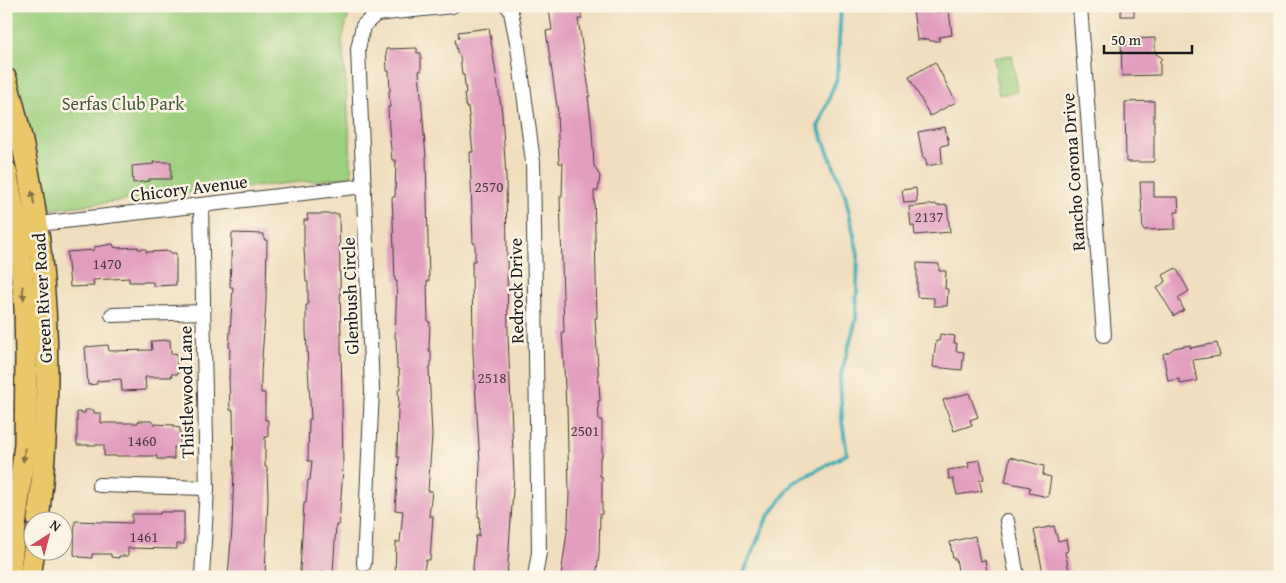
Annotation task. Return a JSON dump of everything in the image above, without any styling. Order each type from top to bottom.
[{"type":"main road","name":"Green River Road","points":[[6,79],[25,157],[28,226],[25,308],[25,444],[9,577]]},
{"type":"main road","name":"Green River Road","points":[[6,171],[28,226],[44,296],[47,374],[46,445],[39,510]]},
{"type":"main road","points":[[30,577],[33,560]]},
{"type":"street","name":"Glenbush Circle","points":[[364,564],[372,390],[358,49],[363,26],[376,14],[452,6]]},
{"type":"street","name":"Redrock Drive","points":[[509,6],[518,47],[533,162],[539,552],[535,577]]},
{"type":"street","name":"Rancho Corona Drive","points":[[1080,6],[1104,335]]},
{"type":"street","name":"Chicory Avenue","points":[[28,226],[364,186]]},
{"type":"street","name":"Thistlewood Lane","points":[[201,206],[207,488],[202,577]]},
{"type":"street","points":[[112,315],[203,312]]},
{"type":"street","points":[[99,485],[207,488]]},
{"type":"street","points":[[1006,521],[1016,577]]},
{"type":"green space","name":"Serfas Club Park","points":[[6,6],[350,6],[342,40],[352,177],[168,195],[45,210],[34,148],[6,41]]},
{"type":"green space","points":[[1012,55],[1018,92],[999,95],[994,58]]},
{"type":"building","points":[[563,6],[579,6],[582,19],[578,19],[590,96],[588,96],[594,166],[600,176],[598,191],[594,191],[597,318],[595,318],[600,401],[598,401],[599,420],[602,420],[600,476],[602,476],[602,514],[600,514],[599,555],[596,577],[561,576],[568,524],[569,493],[567,406],[562,332],[564,332],[560,196],[562,196],[563,163],[559,163],[558,113],[546,31],[552,30],[549,9]]},
{"type":"building","points":[[1121,6],[1134,6],[1134,16],[1121,16]]},
{"type":"building","points":[[937,7],[937,12],[949,11],[952,35],[939,37],[939,41],[930,41],[929,39],[917,40],[913,9]]},
{"type":"building","points":[[489,28],[502,113],[506,177],[508,335],[514,476],[507,577],[472,577],[476,536],[479,536],[480,517],[478,517],[480,462],[473,353],[472,261],[475,261],[475,243],[473,243],[470,152],[473,152],[468,107],[466,108],[464,94],[466,94],[464,75],[462,75],[460,56],[457,52],[455,39],[459,38],[458,32]]},
{"type":"building","points":[[1155,38],[1155,53],[1162,58],[1160,61],[1160,75],[1122,76],[1121,39]]},
{"type":"building","points":[[417,48],[417,53],[421,53],[421,71],[419,71],[426,158],[429,281],[427,281],[428,322],[430,322],[429,351],[431,351],[431,368],[429,368],[432,436],[428,491],[432,491],[429,516],[433,516],[430,560],[426,560],[422,577],[395,577],[396,542],[400,542],[403,511],[395,510],[399,457],[397,457],[398,389],[400,389],[395,338],[397,281],[395,281],[392,197],[395,197],[396,160],[392,160],[389,130],[388,107],[390,107],[390,91],[386,49]]},
{"type":"building","points":[[935,62],[956,102],[930,116],[909,77]]},
{"type":"building","points":[[1154,101],[1154,162],[1126,162],[1125,102]]},
{"type":"building","points":[[945,127],[949,144],[941,146],[942,163],[927,166],[925,158],[923,158],[918,132]]},
{"type":"building","points":[[153,162],[171,162],[171,179],[149,179],[149,181],[133,183],[132,166],[154,164]]},
{"type":"building","points":[[1140,182],[1154,182],[1154,197],[1178,197],[1179,212],[1175,212],[1175,229],[1143,230]]},
{"type":"building","points":[[916,188],[917,202],[904,203],[902,190]]},
{"type":"building","points":[[936,204],[937,206],[947,205],[950,232],[915,235],[914,226],[911,226],[909,207]]},
{"type":"building","points":[[307,214],[339,214],[343,468],[339,525],[336,525],[333,573],[321,572],[321,577],[301,576],[300,570],[304,503],[306,503],[312,461],[308,461],[309,419],[311,419],[306,332],[308,282],[306,282],[304,249],[304,220],[308,220]]},
{"type":"building","points":[[232,233],[264,234],[264,240],[267,240],[266,302],[261,372],[261,393],[265,393],[265,420],[268,420],[268,437],[265,437],[268,498],[265,577],[228,576],[234,468],[233,410],[230,410],[229,378],[233,287],[230,287]]},
{"type":"building","points":[[113,244],[114,247],[118,248],[138,247],[138,249],[146,249],[146,252],[170,251],[170,253],[176,253],[176,285],[153,286],[153,282],[129,282],[129,278],[93,280],[94,286],[70,287],[67,252],[94,250],[94,247]]},
{"type":"building","points":[[917,263],[939,264],[939,271],[946,271],[945,289],[948,289],[947,306],[934,306],[934,298],[917,297]]},
{"type":"building","points":[[1176,268],[1189,291],[1178,298],[1184,310],[1174,316],[1157,288],[1166,281],[1163,275]]},
{"type":"building","points":[[940,334],[955,336],[954,343],[957,343],[956,351],[964,352],[962,370],[933,367],[936,341],[939,341]]},
{"type":"building","points":[[170,340],[171,354],[176,353],[178,374],[171,374],[172,377],[145,377],[146,390],[122,391],[121,379],[97,381],[97,384],[88,385],[85,347],[108,345],[109,351],[152,350],[151,341]]},
{"type":"building","points":[[1217,343],[1220,356],[1193,360],[1197,381],[1180,384],[1179,379],[1168,381],[1163,354],[1174,348],[1190,345],[1190,348]]},
{"type":"building","points":[[969,393],[978,417],[970,420],[972,425],[954,431],[943,400]]},
{"type":"building","points":[[85,410],[94,410],[94,413],[101,413],[101,423],[151,421],[154,424],[174,425],[174,427],[180,428],[180,447],[174,447],[174,459],[157,459],[157,456],[104,456],[104,445],[77,445],[77,412],[85,413]]},
{"type":"building","points":[[1010,457],[1044,466],[1043,475],[1051,477],[1048,497],[1029,493],[1030,487],[1005,482]]},
{"type":"building","points":[[980,460],[984,479],[979,480],[982,491],[957,495],[953,479],[949,479],[948,470],[969,467],[968,462]]},
{"type":"building","points":[[160,512],[184,512],[184,544],[177,544],[177,549],[128,548],[128,556],[119,556],[119,558],[111,557],[111,554],[92,554],[92,558],[74,555],[75,521],[132,523],[132,514],[160,514]]},
{"type":"building","points":[[1054,526],[1058,541],[1066,539],[1068,551],[1065,552],[1070,575],[1044,577],[1034,530]]},
{"type":"building","points":[[975,536],[980,561],[985,560],[988,577],[969,577],[969,574],[959,576],[950,542]]},
{"type":"waterway","points":[[742,577],[766,520],[793,483],[847,454],[842,421],[840,378],[856,320],[858,254],[845,194],[818,127],[837,78],[841,6]]}]
